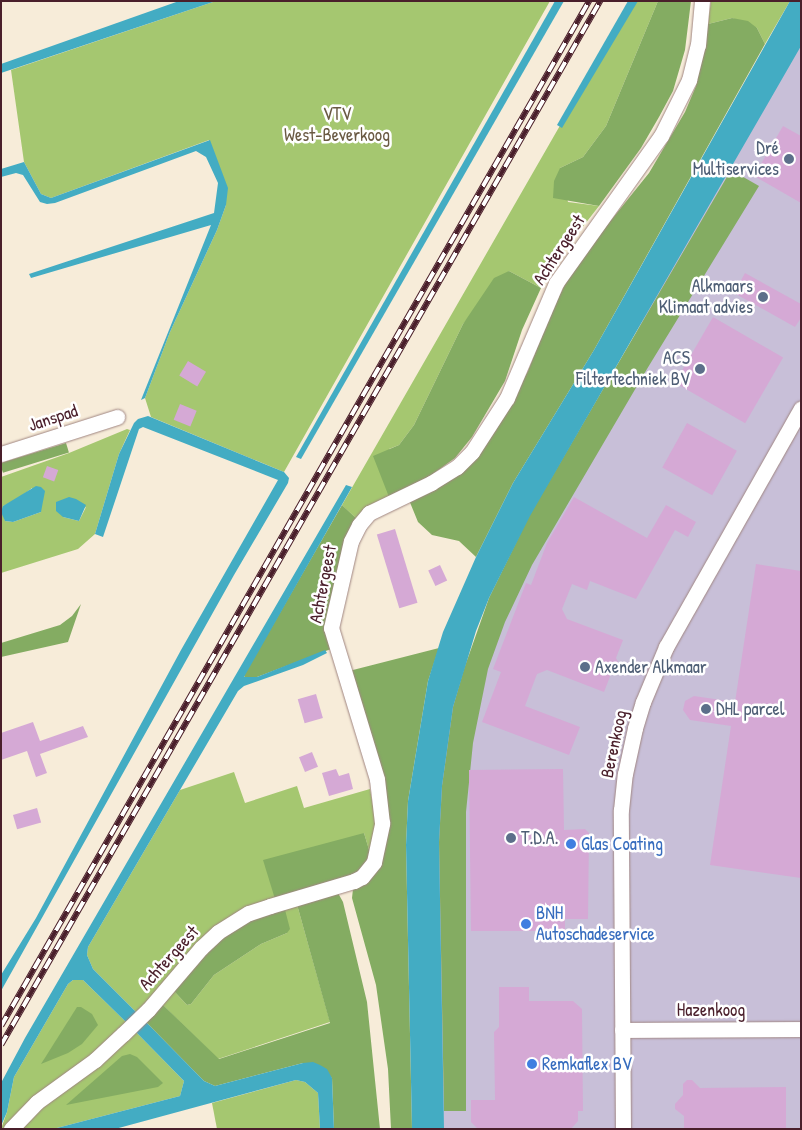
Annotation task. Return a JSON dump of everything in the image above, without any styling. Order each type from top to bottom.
[{"type":"street","name":"Achtergeest","points":[[11,1129],[37,1102],[95,1060],[123,1034],[148,1010],[200,948],[218,932],[256,911],[354,881],[362,877],[374,862],[382,823],[377,779],[331,628],[351,541],[359,525],[369,513],[431,483],[457,467],[472,452],[507,398],[556,283],[661,136],[689,80],[698,46],[702,1]]},
{"type":"street","name":"Berenkoog","points":[[623,1129],[621,810],[625,774],[635,728],[646,693],[666,647],[794,434],[801,408]]},
{"type":"street","name":"Janspad","points":[[1,454],[117,417]]},
{"type":"street","name":"Hazenkoog","points":[[622,1030],[801,1028]]},
{"type":"shaded area","points":[[801,14],[801,1129],[428,1129],[436,720]]},
{"type":"green space","name":"VTV West-Beverkoog","points":[[216,1],[550,1],[284,472],[151,417],[145,398],[170,332],[217,230],[226,205],[209,140],[51,198],[41,194],[24,162],[11,70]]},
{"type":"green space","points":[[635,1],[658,1],[606,126],[583,157],[560,168],[568,202],[599,206],[563,252],[541,288],[509,271],[463,324],[414,425],[399,445],[389,449],[389,497],[357,519],[342,505],[558,129]]},
{"type":"green space","points":[[658,1],[691,1],[685,50],[673,91],[641,148],[599,206],[553,198],[554,181],[560,168],[583,157],[606,126]]},
{"type":"green space","points":[[711,1],[790,1],[765,44],[757,28],[732,18],[708,24]]},
{"type":"green space","points":[[732,18],[748,21],[757,28],[765,44],[594,350],[513,483],[476,557],[459,541],[432,535],[418,522],[409,500],[438,488],[453,478],[478,454],[496,430],[528,371],[552,310],[575,265],[649,173],[685,112],[696,86],[708,24]]},
{"type":"green space","points":[[731,170],[759,186],[647,369],[532,565],[505,622],[488,669],[473,743],[466,812],[466,1111],[444,1111],[439,842],[442,786],[453,707],[464,669],[489,598],[529,516]]},
{"type":"green space","points":[[509,271],[541,288],[522,330],[505,381],[472,437],[455,458],[430,476],[389,497],[373,456],[399,445],[414,425],[463,324],[494,278]]},
{"type":"green space","points":[[127,429],[130,430],[119,454],[95,534],[78,549],[1,573],[1,477],[69,453]],"holes":[[[32,488],[41,512],[13,522],[5,521],[3,506],[15,501]],[[86,507],[79,521],[63,517]]]},
{"type":"green space","points":[[66,443],[69,453],[3,473],[1,463]]},
{"type":"green space","points":[[342,505],[357,519],[331,649],[257,677],[245,679],[244,675]]},
{"type":"green space","points":[[81,604],[68,642],[1,657],[1,643],[60,625],[72,616]]},
{"type":"green space","points":[[439,648],[428,681],[408,801],[406,845],[412,1129],[391,1129],[388,1069],[376,985],[352,898],[353,889],[385,839],[349,671]]},
{"type":"green space","points":[[234,772],[245,803],[297,786],[304,808],[370,789],[377,828],[370,853],[364,833],[275,899],[138,1014],[93,969],[87,955],[88,947],[180,790]]},
{"type":"green space","points":[[364,833],[370,853],[361,873],[275,899],[263,860]]},
{"type":"green space","points":[[338,893],[343,902],[367,1002],[380,1129],[334,1129],[332,1078],[303,1063],[215,1086],[204,1081],[143,1019],[160,1002],[219,1059],[330,1023],[296,901]]},
{"type":"green space","points":[[296,901],[330,1022],[218,1059],[160,1002],[172,989],[187,1005],[191,1004],[214,975],[261,944],[287,933],[284,906]]},
{"type":"green space","points":[[284,906],[290,929],[287,933],[261,944],[214,975],[191,1004],[187,1005],[172,989],[188,969],[232,928]]},
{"type":"green space","points":[[73,980],[83,980],[128,1024],[8,1129],[1,1129],[7,1112],[14,1077],[68,984]]},
{"type":"green space","points":[[77,1007],[81,1007],[92,1014],[98,1025],[82,1044],[68,1053],[41,1064]]},
{"type":"green space","points":[[133,1029],[184,1081],[180,1096],[53,1129],[17,1129]]},
{"type":"green space","points":[[130,1054],[137,1057],[163,1083],[158,1087],[66,1105],[122,1056]]},
{"type":"green space","points":[[296,1080],[305,1082],[318,1093],[320,1129],[217,1129],[212,1103]]},
{"type":"water","points":[[179,1],[216,1],[1,73],[1,64]]},
{"type":"water","points":[[555,1],[564,1],[301,459],[296,457]]},
{"type":"water","points":[[628,1],[638,1],[562,128],[557,125]]},
{"type":"water","points":[[790,1],[801,1],[801,46],[530,516],[489,598],[476,631],[453,707],[442,786],[439,842],[444,1129],[412,1129],[406,845],[408,801],[428,681],[443,632],[476,557],[513,483],[594,350]]},
{"type":"water","points":[[210,140],[228,188],[226,205],[217,230],[170,332],[145,398],[141,400],[211,225],[31,278],[29,274],[214,213],[218,183],[206,157],[196,151],[55,203],[47,204],[40,202],[23,175],[16,173],[1,177],[1,169],[24,162],[41,194],[51,198]]},
{"type":"water","points":[[148,416],[284,472],[289,478],[288,483],[234,575],[1,991],[1,975],[36,918],[181,650],[278,480],[143,427],[139,429],[103,537],[95,534],[119,454],[134,423],[138,419]]},
{"type":"water","points":[[346,485],[352,487],[244,677],[257,677],[325,650],[327,653],[303,665],[244,686],[238,691],[88,947],[87,955],[93,969],[138,1014],[128,1024],[83,980],[73,980],[68,984],[14,1077],[7,1112],[1,1126],[1,1083],[25,1038]]},
{"type":"water","points":[[36,486],[41,487],[45,491],[41,512],[13,522],[5,521],[1,512],[3,506]]},
{"type":"water","points":[[69,497],[86,505],[79,521],[63,517],[56,511],[56,502]]},
{"type":"water","points":[[143,1019],[204,1081],[215,1086],[303,1063],[313,1062],[327,1069],[332,1078],[334,1129],[320,1129],[318,1093],[305,1082],[296,1080],[115,1129],[53,1129],[180,1096],[184,1081],[133,1029]]},
{"type":"building","points":[[783,126],[801,136],[801,203],[754,176]]},
{"type":"building","points":[[745,273],[801,304],[801,318],[795,327],[734,293]]},
{"type":"building","points":[[713,317],[783,358],[745,423],[675,383]]},
{"type":"building","points":[[188,361],[206,372],[197,386],[179,376]]},
{"type":"building","points":[[180,404],[197,411],[190,427],[174,420]]},
{"type":"building","points":[[687,423],[737,451],[712,495],[662,468]]},
{"type":"building","points":[[47,466],[58,470],[54,481],[43,477]]},
{"type":"building","points":[[574,497],[647,538],[666,505],[696,522],[688,537],[675,530],[636,599],[590,581],[587,590],[572,584],[562,609],[567,619],[623,640],[616,658],[620,666],[618,670],[611,674],[604,692],[547,670],[537,674],[525,706],[580,727],[569,755],[482,722],[501,672],[493,669],[526,583],[531,585],[547,543]]},
{"type":"building","points":[[395,529],[418,603],[399,608],[377,535]]},
{"type":"building","points":[[756,564],[801,571],[801,878],[710,865],[731,726],[690,720],[683,710],[685,701],[694,696],[735,702]]},
{"type":"building","points":[[440,565],[447,580],[435,586],[428,570]]},
{"type":"building","points":[[316,694],[323,718],[305,723],[298,699]]},
{"type":"building","points":[[33,722],[40,741],[83,726],[88,737],[40,754],[47,773],[36,777],[27,751],[1,760],[1,733]]},
{"type":"building","points":[[312,752],[318,767],[305,772],[299,757]]},
{"type":"building","points":[[336,769],[339,776],[349,773],[353,789],[329,796],[322,773]]},
{"type":"building","points":[[563,769],[564,830],[585,829],[589,833],[588,919],[565,919],[565,931],[471,931],[469,770]]},
{"type":"building","points":[[37,808],[41,822],[17,829],[13,815]]},
{"type":"building","points":[[499,987],[529,987],[529,1001],[573,1001],[582,1009],[583,1111],[578,1111],[578,1121],[571,1129],[478,1129],[471,1122],[471,1100],[495,1100],[494,1032],[499,1027]]},
{"type":"building","points":[[687,1080],[692,1080],[700,1088],[786,1087],[786,1129],[684,1129],[684,1116],[675,1109],[675,1104],[683,1095],[683,1084]]},
{"type":"railway","points":[[1,1026],[589,1]]},
{"type":"railway","points":[[1,1045],[600,1]]},
{"type":"place","name":"Dré Multiservices","points":[[789,159]]},
{"type":"place","name":"Alkmaars Klimaat advies","points":[[763,297]]},
{"type":"place","name":"ACS Filtertechniek BV","points":[[700,369]]},
{"type":"place","name":"Axender Alkmaar","points":[[585,667]]},
{"type":"place","name":"DHL parcel","points":[[706,709]]},
{"type":"place","name":"T.D.A.","points":[[511,838]]},
{"type":"place","name":"Glas Coating","points":[[571,844]]},
{"type":"place","name":"BNH Autoschadeservice","points":[[526,924]]},
{"type":"place","name":"Remkaflex BV","points":[[532,1064]]}]
